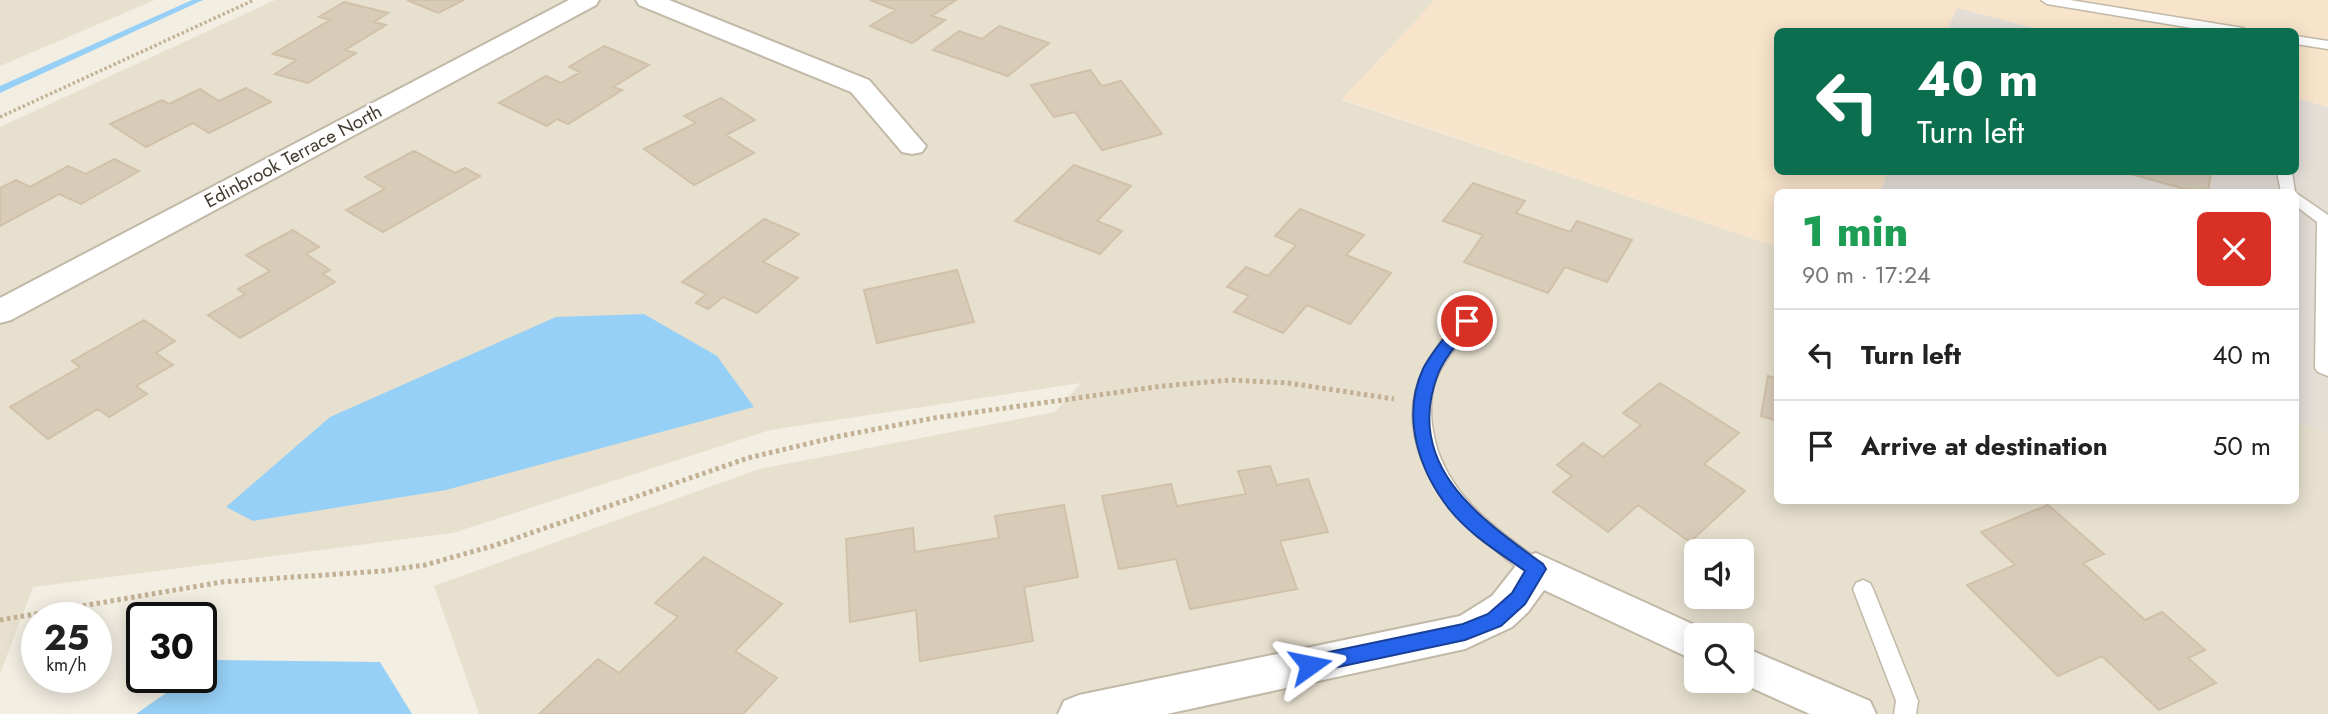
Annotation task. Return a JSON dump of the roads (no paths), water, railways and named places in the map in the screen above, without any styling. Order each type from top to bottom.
[{"type":"street","name":"Edinbrook Terrace North","points":[[0,312],[587,0]]},
{"type":"street","points":[[648,0],[860,86],[912,146]]},
{"type":"street","points":[[1079,714],[1465,632],[1494,620],[1518,599],[1536,569],[1684,638]]},
{"type":"street","points":[[1754,670],[1855,714]]},
{"type":"lane","points":[[2047,0],[2184,27]]},
{"type":"lane","points":[[2299,40],[2328,45]]},
{"type":"lane","points":[[2299,200],[2325,220],[2324,368],[2328,370]]},
{"type":"lane","points":[[1467,321],[1431,370],[1421,403],[1423,439],[1434,472],[1457,506],[1485,532],[1536,569]]},
{"type":"lane","points":[[1863,589],[1906,701],[1905,714]]},
{"type":"water","points":[[644,314],[717,356],[754,407],[446,490],[253,521],[226,507],[330,417],[556,317]]},
{"type":"water","points":[[217,660],[380,662],[412,714],[136,714],[166,693],[217,693]]},
{"type":"waterway","points":[[0,90],[199,0]]}]
